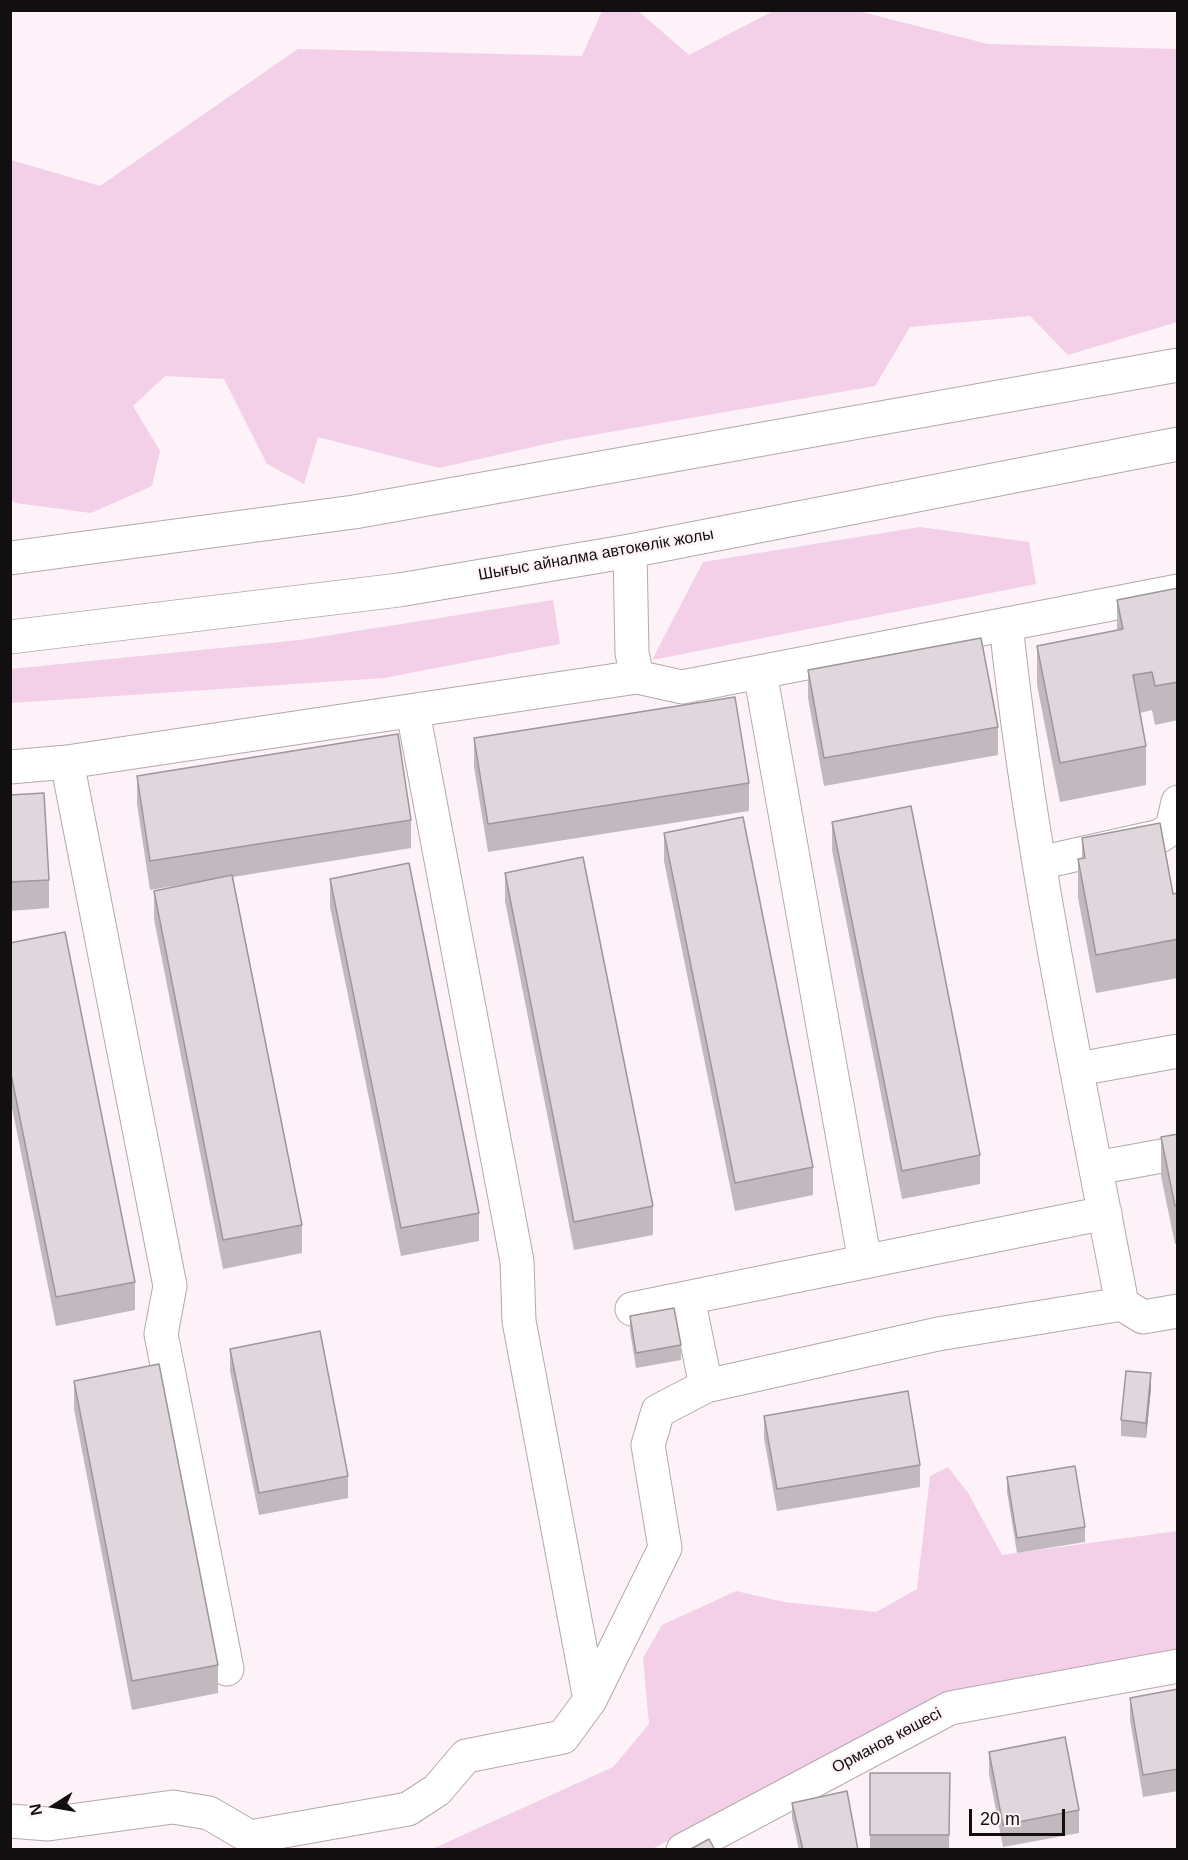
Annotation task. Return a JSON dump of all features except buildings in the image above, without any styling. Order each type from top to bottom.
[{"type":"main road","points":[[16,555],[354,512],[1178,364]]},
{"type":"main road","name":"Шығыс айналма автокөлік жолы","points":[[10,637],[399,590],[630,550],[1178,444]]},
{"type":"main road","points":[[630,550],[632,653],[637,677]]},
{"type":"main road","points":[[10,767],[68,762],[637,677],[682,687],[1178,591]]},
{"type":"main road","points":[[1006,624],[1017,727],[1039,863],[1122,1304]]},
{"type":"main road","points":[[760,672],[865,1262]]},
{"type":"main road","points":[[413,712],[517,1261],[519,1321],[590,1700]]},
{"type":"main road","points":[[68,762],[170,1286],[161,1334],[227,1669]]},
{"type":"main road","points":[[1039,863],[1160,836],[1172,828],[1178,802]]},
{"type":"main road","points":[[1078,1069],[1178,1051]]},
{"type":"main road","points":[[1096,1168],[1178,1153]]},
{"type":"main road","points":[[633,1309],[1105,1213]]},
{"type":"main road","points":[[688,1298],[706,1386]]},
{"type":"main road","points":[[10,1821],[48,1824],[173,1807],[209,1813],[250,1837],[408,1809],[437,1790],[466,1756],[563,1737],[590,1700],[665,1548],[648,1445],[658,1411],[706,1386],[938,1334],[1122,1304],[1143,1317],[1178,1311]]},
{"type":"main road","name":"Орманов көшесі","points":[[683,1850],[950,1708],[1178,1666]]},
{"type":"shaded area","points":[[637,10],[689,55],[775,10],[858,11],[988,44],[1177,49],[1177,322],[1068,355],[1030,316],[910,327],[875,386],[564,440],[439,468],[318,437],[304,484],[267,464],[224,379],[165,376],[133,406],[160,451],[152,486],[91,513],[16,503],[11,500],[11,160],[100,186],[298,49],[582,56],[602,11]]},
{"type":"shaded area","points":[[920,527],[1029,542],[1036,584],[652,660],[703,562]]},
{"type":"shaded area","points":[[553,600],[560,644],[384,678],[11,703],[11,669],[300,640]]},
{"type":"shaded area","points":[[948,1467],[968,1493],[1002,1555],[1177,1531],[1177,1651],[927,1705],[652,1849],[430,1850],[613,1767],[649,1724],[643,1658],[662,1625],[736,1591],[784,1602],[876,1612],[917,1589],[930,1476]]}]
